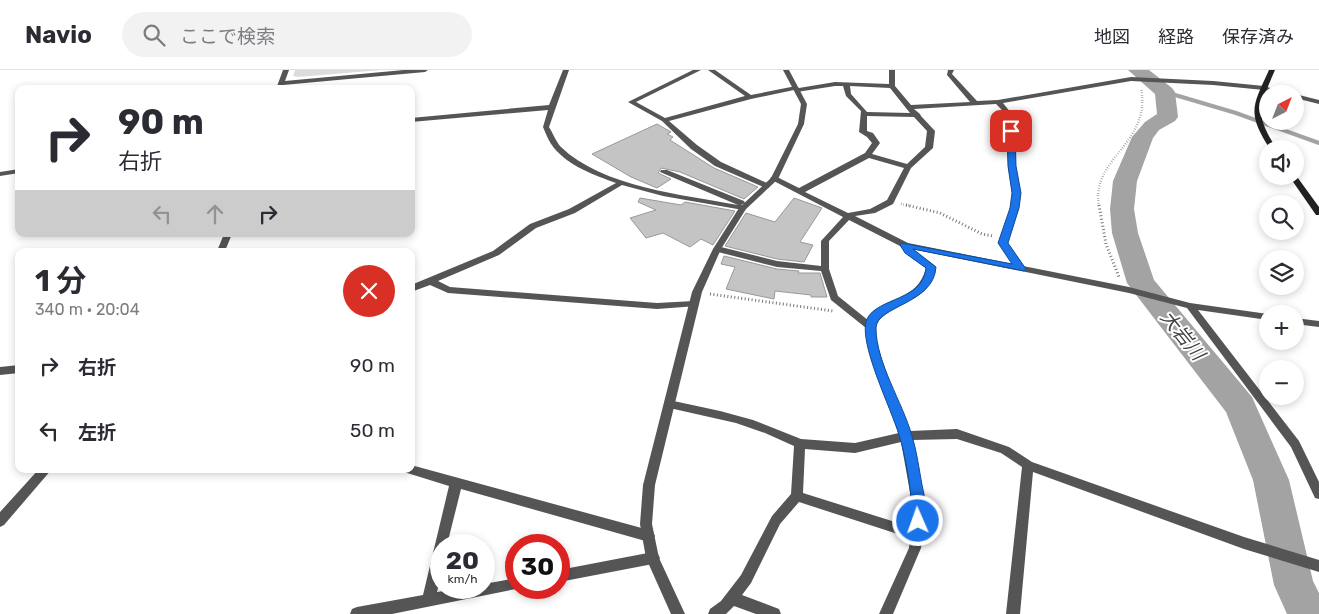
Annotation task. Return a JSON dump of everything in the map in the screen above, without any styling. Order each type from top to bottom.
[{"type":"main road","points":[[1265,85],[1272,70]]},
{"type":"main road","points":[[1259,101],[1256,109],[1259,123]]},
{"type":"main road","points":[[1299,185],[1319,213]]},
{"type":"street","points":[[280,85],[286,70]]},
{"type":"street","points":[[288,85],[425,70]]},
{"type":"street","points":[[566,70],[553,107],[548,115],[546,126],[561,154],[620,184],[745,207]]},
{"type":"street","points":[[698,70],[631,102],[664,120],[694,148],[718,164],[766,186]]},
{"type":"street","points":[[711,70],[750,97]]},
{"type":"street","points":[[678,614],[653,558],[646,524],[649,485],[697,292],[717,249],[745,207],[774,179],[801,124],[804,104],[786,70]]},
{"type":"street","points":[[871,327],[834,298],[824,268],[825,241],[849,215],[872,211],[890,202],[908,167],[929,148],[931,131],[911,107],[899,98],[892,86],[892,70]]},
{"type":"street","points":[[951,70],[949,74],[975,103]]},
{"type":"street","points":[[911,107],[998,102],[1131,78],[1171,79],[1259,88]]},
{"type":"street","points":[[664,120],[750,97],[796,89],[846,84],[892,86]]},
{"type":"street","points":[[800,191],[868,155],[876,143],[870,135],[863,132],[864,111],[848,95],[846,84]]},
{"type":"street","points":[[1304,98],[1319,102]]},
{"type":"street","points":[[998,102],[1008,113],[1016,193],[1015,208],[1003,243],[1021,269]]},
{"type":"street","points":[[415,120],[553,107]]},
{"type":"street","points":[[864,114],[918,115]]},
{"type":"street","points":[[868,155],[908,167]]},
{"type":"street","points":[[0,174],[15,171]]},
{"type":"street","points":[[664,172],[745,207]]},
{"type":"street","points":[[774,179],[849,215],[905,245],[1127,289],[1190,306],[1259,316]]},
{"type":"street","points":[[415,287],[496,253],[533,226],[572,212],[620,184]]},
{"type":"street","points":[[886,614],[915,548],[920,509],[906,436],[873,347],[871,327],[873,319],[880,312],[908,300],[925,283],[930,272],[931,267],[909,251],[905,245]]},
{"type":"street","points":[[717,249],[777,264],[824,268]]},
{"type":"street","points":[[430,281],[448,290],[458,291],[657,306],[694,304]]},
{"type":"street","points":[[1190,306],[1295,444],[1319,494]]},
{"type":"street","points":[[1304,322],[1319,324]]},
{"type":"street","points":[[0,371],[15,369]]},
{"type":"street","points":[[669,404],[722,414],[777,432],[800,444],[856,448],[906,436],[957,434],[1006,450],[1028,465],[1244,543],[1319,566]]},
{"type":"street","points":[[715,614],[732,598],[746,579],[776,520],[797,496],[800,444]]},
{"type":"street","points":[[1013,614],[1028,465]]},
{"type":"street","points":[[415,471],[649,536]]},
{"type":"street","points":[[0,521],[42,473]]},
{"type":"street","points":[[444,534],[456,483]]},
{"type":"street","points":[[797,496],[916,534]]},
{"type":"street","points":[[570,574],[653,558]]},
{"type":"street","points":[[357,614],[505,586]]},
{"type":"street","points":[[429,600],[430,596]]},
{"type":"street","points":[[732,598],[774,614]]},
{"type":"path","points":[[1127,289],[1104,240],[1098,192],[1103,172],[1132,137],[1142,113],[1142,89],[1131,78]]},
{"type":"path","points":[[890,202],[940,213],[982,234],[1004,239]]},
{"type":"path","points":[[697,292],[854,314]]},
{"type":"shaded area","points":[[295,70],[381,70],[298,77],[293,76]]},
{"type":"building","points":[[657,124],[671,132],[667,134],[673,137],[670,140],[714,168],[758,187],[744,199],[680,172],[661,168],[658,173],[671,179],[657,188],[631,177],[592,154]]},
{"type":"building","points":[[640,198],[681,205],[685,202],[735,211],[713,245],[701,239],[690,247],[663,233],[646,238],[630,218],[656,210],[638,202]]},
{"type":"building","points":[[794,198],[822,208],[800,242],[813,245],[804,262],[777,259],[725,246],[746,213],[775,222]]},
{"type":"building","points":[[724,256],[777,269],[799,271],[798,273],[820,273],[827,297],[811,297],[811,295],[775,291],[774,299],[726,289],[735,267],[721,264]]},
{"type":"waterway","name":"大岩川","points":[[1137,70],[1165,92],[1168,117],[1152,126],[1143,137],[1125,181],[1122,209],[1125,233],[1141,283],[1240,406],[1271,480],[1294,585],[1308,614]]},
{"type":"waterway","points":[[1165,92],[1236,113],[1319,143]]},
{"type":"route","points":[[918,521],[920,509],[906,436],[873,347],[871,327],[873,319],[880,312],[908,300],[925,283],[930,272],[931,267],[909,251],[905,245],[1021,269],[1003,243],[1015,208],[1016,193],[1012,166],[1011,131]]}]
